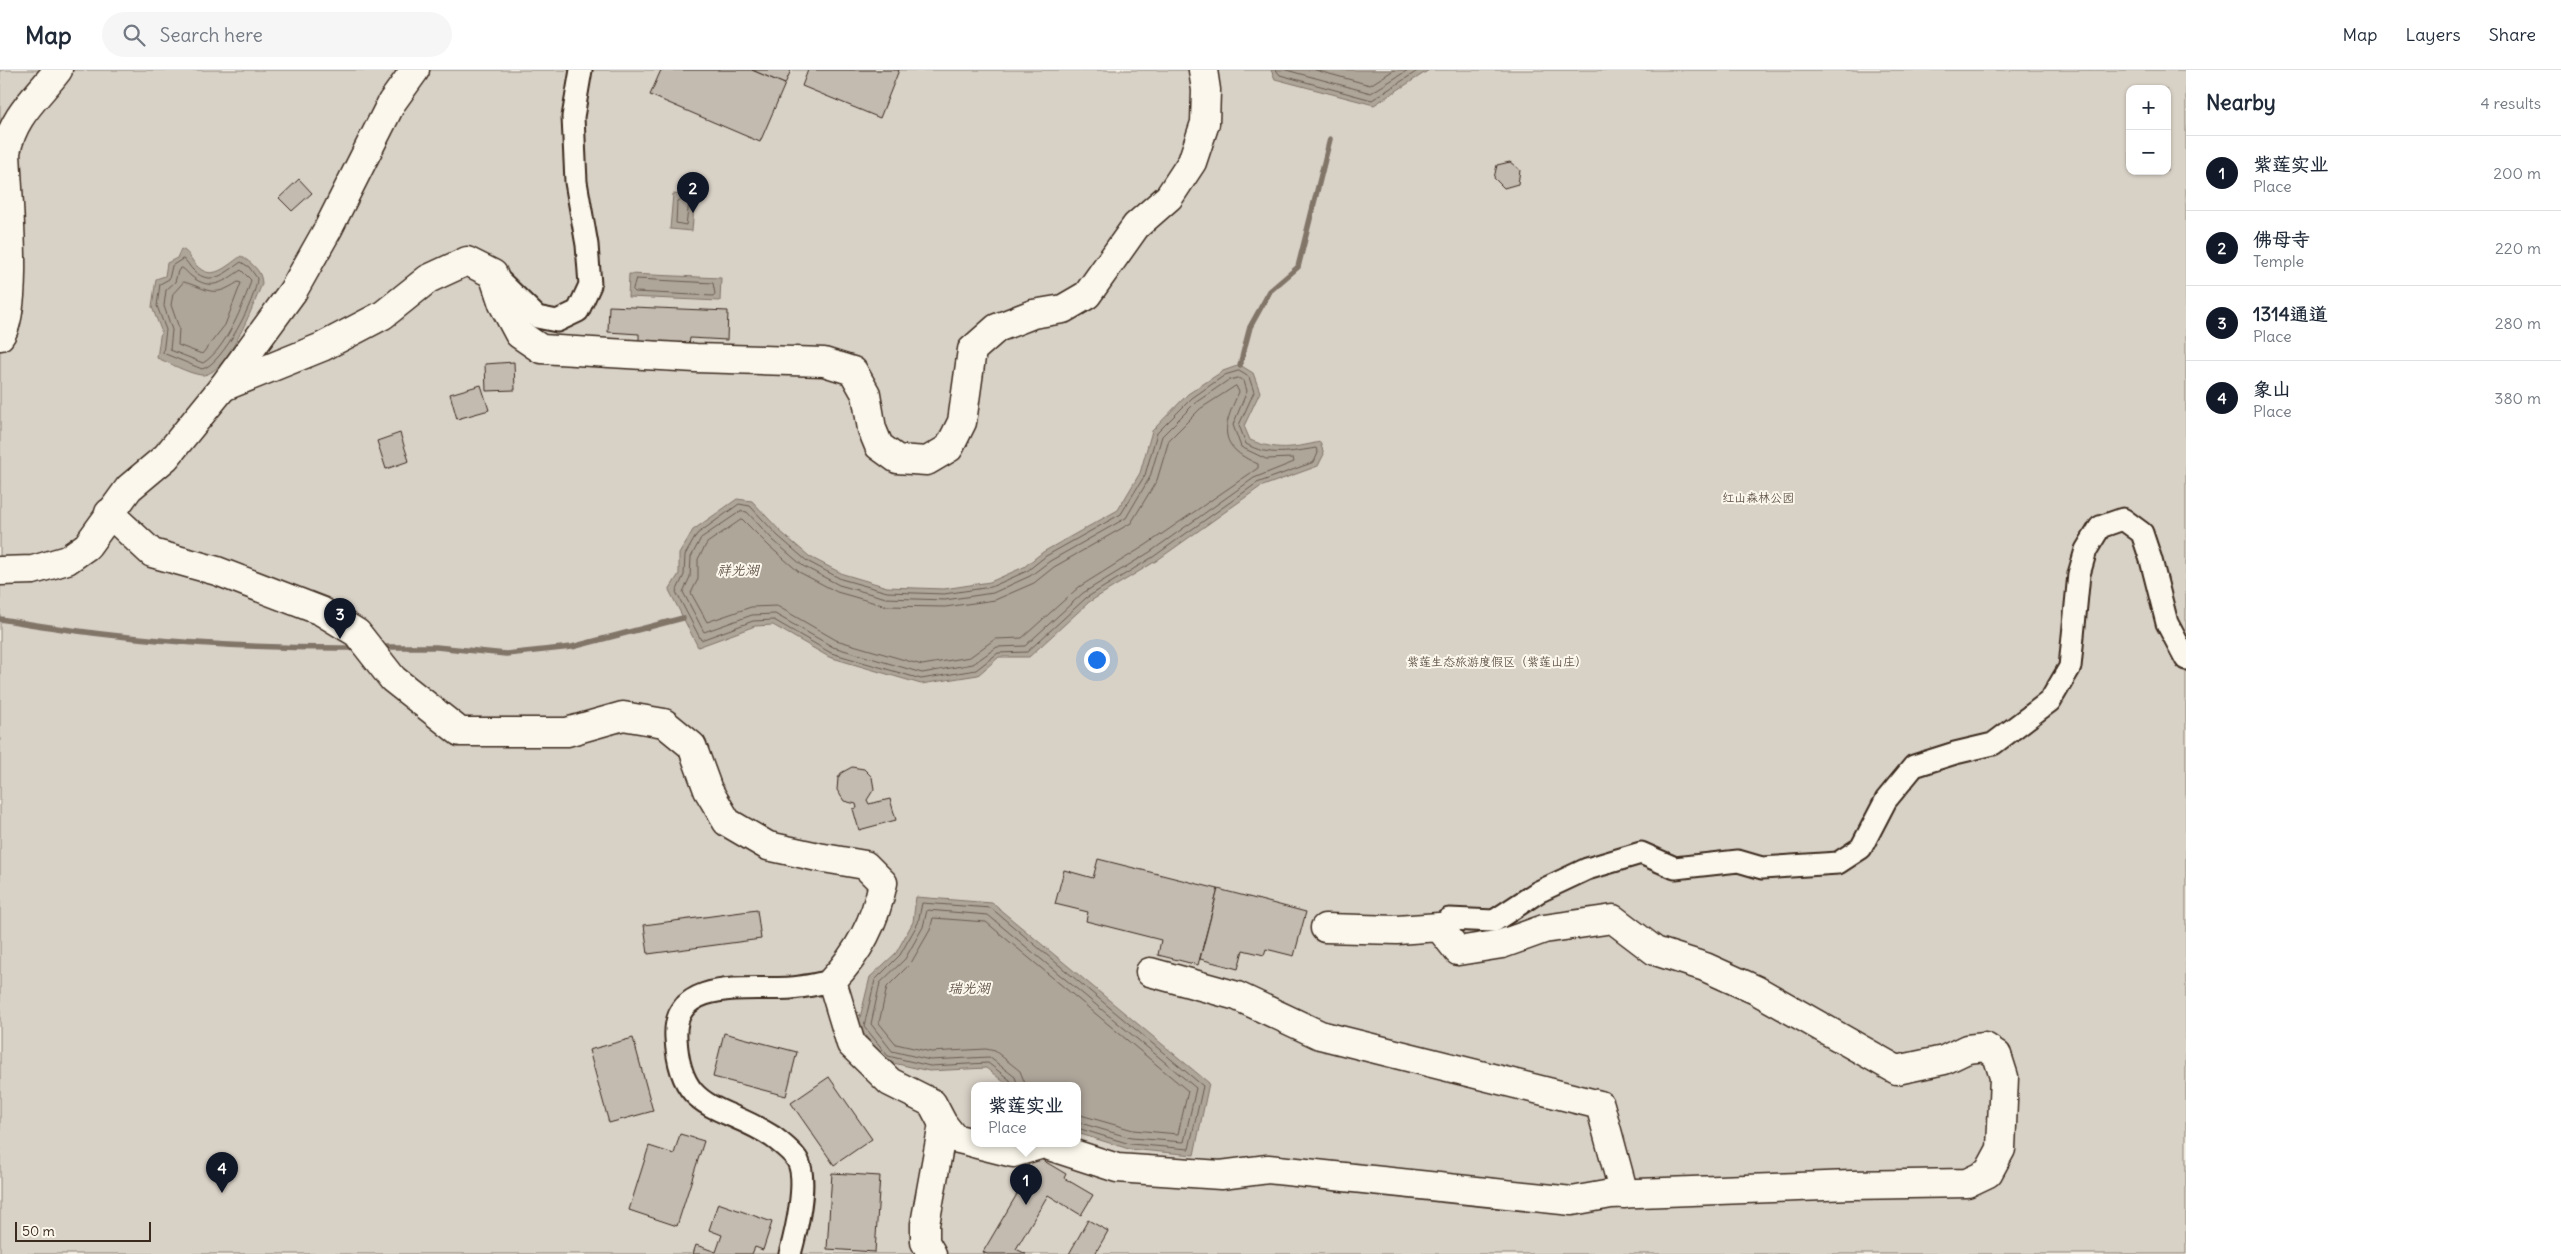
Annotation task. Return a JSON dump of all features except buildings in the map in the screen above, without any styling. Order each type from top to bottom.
[{"type":"street","points":[[0,336],[9,312],[11,280],[6,152],[10,131],[58,70]]},
{"type":"street","points":[[0,571],[33,570],[67,560],[87,546],[109,513],[129,488],[166,457],[223,387],[293,291],[328,229],[392,102],[415,70]]},
{"type":"street","points":[[223,387],[322,347],[383,315],[428,279],[467,261],[493,274],[537,316],[557,321],[578,311],[590,285],[587,245],[576,182],[573,126],[581,70]]},
{"type":"street","points":[[493,274],[503,304],[518,334],[541,349],[696,358],[824,362],[853,372],[866,394],[872,429],[879,446],[897,459],[927,460],[949,448],[962,422],[972,350],[998,328],[1033,314],[1062,309],[1087,295],[1136,226],[1169,197],[1192,162],[1205,123],[1206,90],[1203,70]]},
{"type":"street","points":[[109,513],[152,553],[217,571],[312,608],[357,633],[394,680],[460,732],[568,732],[622,716],[664,723],[692,746],[708,790],[727,822],[768,846],[818,857],[865,864],[883,883],[879,904],[867,934],[846,966],[832,981],[791,988],[723,989],[702,994],[687,1004],[675,1024],[676,1050],[682,1078],[696,1098],[717,1111],[753,1124],[780,1142],[798,1161],[801,1184],[798,1221],[790,1254]]},
{"type":"street","points":[[1325,928],[1398,930],[1439,927],[1449,919],[1494,921],[1538,892],[1587,869],[1641,853],[1676,868],[1738,861],[1762,868],[1838,863],[1861,848],[1886,800],[1914,766],[1955,752],[1993,744],[2050,701],[2070,667],[2078,574],[2086,550],[2100,527],[2123,519],[2142,533],[2167,623],[2186,660]]},
{"type":"street","points":[[1052,1147],[1117,1168],[1221,1175],[1268,1169],[1572,1202],[1624,1194],[1851,1185],[1967,1183],[1988,1173],[2001,1149],[2004,1077],[1997,1055],[1985,1047],[1967,1049],[1944,1060],[1897,1070],[1756,990],[1706,967],[1656,951],[1613,919],[1544,929],[1502,944],[1458,951],[1439,927]]},
{"type":"street","points":[[1150,972],[1237,996],[1320,1035],[1600,1105],[1624,1194]]},
{"type":"street","points":[[832,981],[851,1044],[890,1082],[932,1103],[943,1124],[954,1138],[971,1142]]},
{"type":"street","points":[[932,1254],[925,1242],[926,1224],[943,1124]]},
{"type":"street","points":[[990,1147],[1012,1153],[1033,1147]]},
{"type":"green space","name":"紫莲生态旅游度假区（紫莲山庄）","points":[[0,70],[2186,70],[2186,1254],[0,1254]]},
{"type":"water","points":[[1271,70],[1429,70],[1374,105],[1275,79]]},
{"type":"water","points":[[673,194],[695,196],[692,231],[670,229]]},
{"type":"water","points":[[181,249],[188,253],[198,267],[210,273],[222,269],[241,256],[255,267],[262,279],[262,284],[253,307],[230,352],[211,372],[201,375],[157,358],[161,330],[152,307],[156,279],[165,276],[167,263],[177,258]]},
{"type":"water","points":[[629,274],[721,278],[720,301],[628,297]]},
{"type":"water","name":"祥光湖","points":[[1240,365],[1253,373],[1260,392],[1244,426],[1250,440],[1276,447],[1301,446],[1320,442],[1324,454],[1318,466],[1260,487],[1156,561],[1089,602],[1029,657],[999,657],[978,675],[921,684],[829,657],[773,625],[755,626],[698,647],[669,590],[679,574],[679,554],[693,530],[737,499],[752,501],[781,532],[810,557],[843,574],[887,587],[944,589],[990,582],[1024,567],[1043,552],[1118,510],[1140,473],[1152,431],[1188,394],[1223,371]]},
{"type":"water","name":"瑞光湖","points":[[916,897],[992,903],[1209,1083],[1194,1155],[1129,1149],[1081,1134],[1081,1082],[1004,1082],[986,1068],[929,1071],[884,1061],[858,1026],[870,977],[896,953],[913,922]]},
{"type":"waterway","points":[[1240,365],[1250,327],[1270,291],[1298,267],[1330,139]]},
{"type":"waterway","points":[[380,647],[436,647],[506,654],[572,647],[683,618]]},
{"type":"waterway","points":[[0,619],[89,633],[178,642],[268,647],[358,648]]},
{"type":"place","name":"佛母寺","points":[[693,213]]},
{"type":"place","name":"1314通道","points":[[340,639]]},
{"type":"place","name":"象山","points":[[222,1193]]},
{"type":"place","name":"紫莲实业","points":[[1026,1205]]},
{"type":"park label","name":"红山森林公园","points":[[1758,497]]}]
